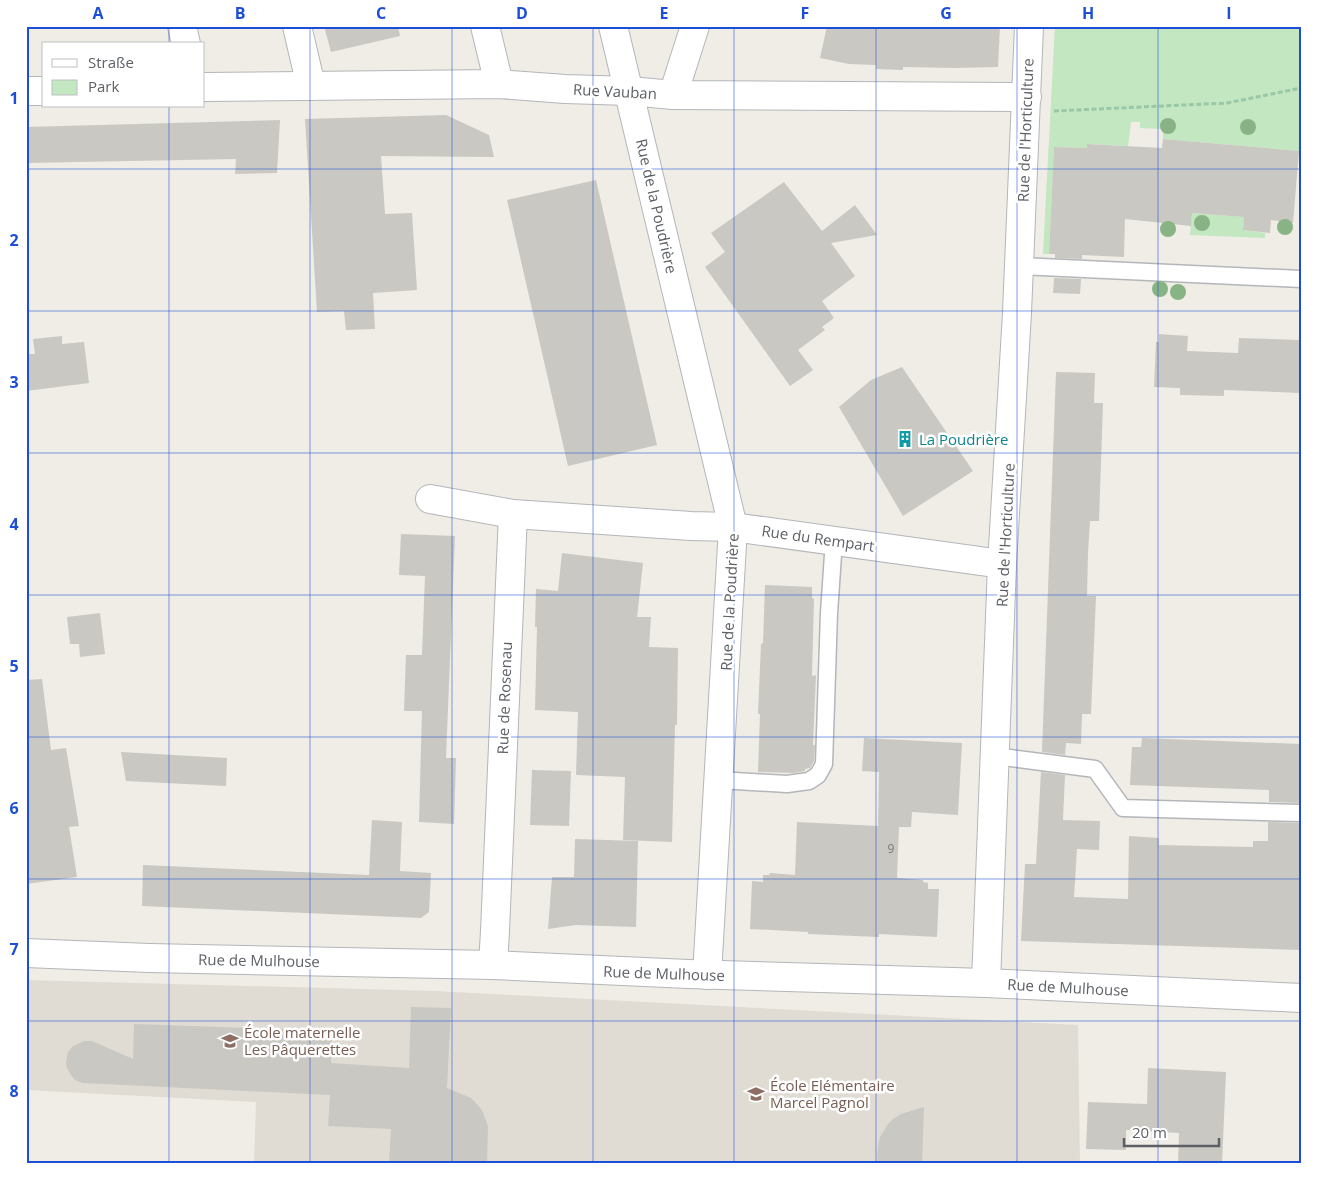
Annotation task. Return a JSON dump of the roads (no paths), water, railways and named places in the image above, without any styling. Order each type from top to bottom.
[{"type":"street","points":[[182,26],[186,42]]},
{"type":"street","points":[[297,26],[311,86]]},
{"type":"street","points":[[485,26],[499,84]]},
{"type":"street","name":"Rue de la Poudrière","points":[[613,26],[733,527],[707,975]]},
{"type":"street","points":[[673,94],[695,26]]},
{"type":"street","name":"Rue de l'Horticulture","points":[[986,983],[1002,564],[1020,266],[1030,26]]},
{"type":"street","name":"Rue Vauban","points":[[205,87],[499,84],[673,94],[1026,105]]},
{"type":"street","points":[[26,91],[42,91]]},
{"type":"street","points":[[430,499],[513,514]]},
{"type":"street","name":"Rue du Rempart","points":[[513,514],[733,527],[1002,564]]},
{"type":"street","name":"Rue de Rosenau","points":[[493,965],[513,514]]},
{"type":"street","name":"Rue de Mulhouse","points":[[26,953],[149,958],[493,965],[707,975],[986,983],[1301,998]]},
{"type":"lane","points":[[1020,266],[1301,279]]},
{"type":"lane","points":[[718,780],[787,784],[809,781],[818,776],[824,764],[829,613],[834,540]]},
{"type":"lane","points":[[995,756],[1095,769],[1124,808],[1301,813]]},
{"type":"place","name":"La Poudrière","points":[[905,439]]},
{"type":"place","name":"École maternelle Les Pâquerettes","points":[[230,1041]]},
{"type":"place","name":"École Elémentaire Marcel Pagnol","points":[[756,1094]]}]
